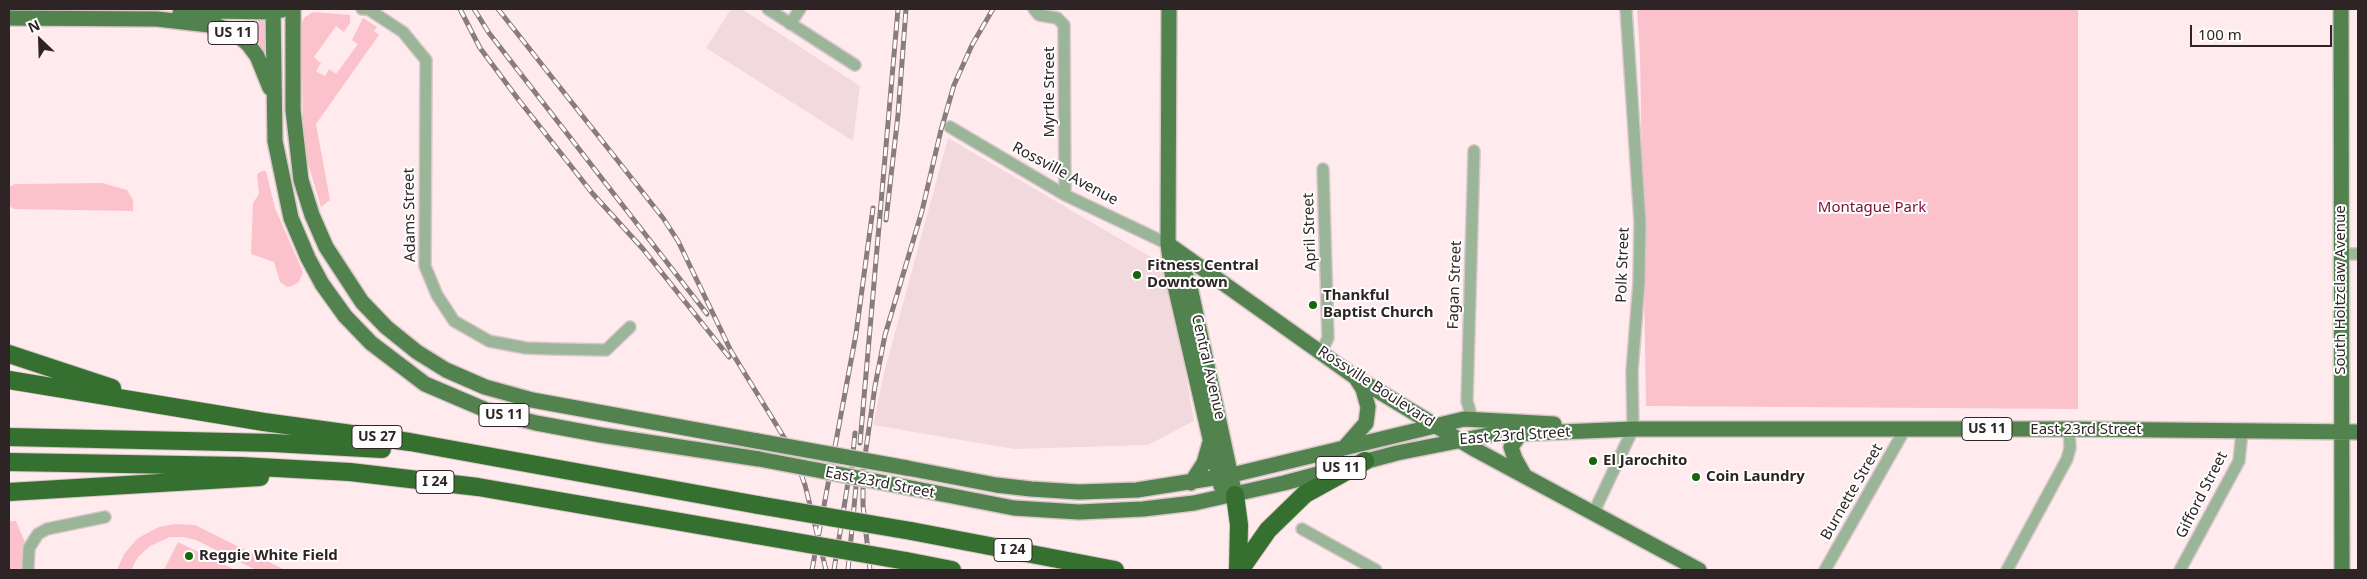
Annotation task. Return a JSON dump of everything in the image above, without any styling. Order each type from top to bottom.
[{"type":"highway","points":[[9,354],[162,405]]},
{"type":"highway","name":"US 27","points":[[9,380],[264,422],[410,442],[591,476]]},
{"type":"highway","name":"I 24","points":[[9,437],[273,443],[377,448],[591,476],[910,531],[1115,570]]},
{"type":"highway","points":[[1239,570],[1268,530],[1305,494],[1365,461]]},
{"type":"highway","name":"I 24","points":[[9,462],[241,466],[350,472],[478,488],[952,570]]},
{"type":"highway","points":[[9,492],[350,472]]},
{"type":"highway","points":[[1229,496],[1239,525],[1239,570]]},
{"type":"main road","name":"East 23rd Street","points":[[293,9],[293,110],[296,145],[301,180],[312,215],[326,247],[362,302],[386,327],[417,352],[446,370],[485,387],[532,400],[996,485],[1079,492],[1137,490],[1226,477],[1434,425],[1472,418],[1633,429]]},
{"type":"main road","name":"Central Avenue","points":[[1169,9],[1168,244],[1172,274],[1210,438],[1226,477]]},
{"type":"main road","name":"South Holtzclaw Avenue","points":[[2341,9],[2342,570]]},
{"type":"main road","points":[[157,19],[180,13],[277,10],[273,97]]},
{"type":"main road","name":"US 11","points":[[13,15],[157,19],[218,26],[235,34],[248,44],[257,56],[273,97]]},
{"type":"main road","name":"East 23rd Street","points":[[273,97],[274,141],[291,218],[308,258],[322,284],[345,316],[371,343],[425,384],[486,410],[536,423],[601,436],[759,459],[1014,508],[1079,512],[1144,509],[1229,496],[1458,439],[1521,433],[1633,429],[2069,429],[2358,432]]},
{"type":"main road","name":"Central Avenue","points":[[1168,244],[1189,282],[1229,496]]},
{"type":"main road","name":"Rossville Boulevard","points":[[1168,244],[1355,377],[1458,439],[1699,570]]},
{"type":"main road","points":[[1346,447],[1366,423],[1368,407],[1363,388],[1355,377]]},
{"type":"main road","points":[[1521,433],[1511,447],[1515,459],[1525,476]]},
{"type":"main road","points":[[1191,483],[1204,464],[1210,438]]},
{"type":"street","name":"Adams Street","points":[[362,9],[368,9],[402,32],[426,60],[425,266],[437,295],[454,321],[489,341],[536,349],[606,350],[630,328]]},
{"type":"street","points":[[768,9],[855,65]]},
{"type":"street","points":[[790,24],[800,9]]},
{"type":"street","name":"Myrtle Street","points":[[1034,9],[1040,15],[1057,18],[1064,25],[1065,195]]},
{"type":"street","name":"Polk Street","points":[[1593,514],[1633,429],[1632,371],[1639,282],[1640,222],[1626,9]]},
{"type":"street","name":"Rossville Avenue","points":[[950,127],[1065,195],[1168,244]]},
{"type":"street","name":"Fagan Street","points":[[1472,418],[1467,402],[1474,151]]},
{"type":"street","name":"April Street","points":[[1321,352],[1328,338],[1324,169]]},
{"type":"street","points":[[2341,254],[2358,254]]},
{"type":"street","name":"Burnette Street","points":[[1825,570],[1905,429]]},
{"type":"street","points":[[2007,570],[2067,459],[2070,448],[2069,429]]},
{"type":"street","name":"Gifford Street","points":[[2180,570],[2240,461],[2242,431]]},
{"type":"street","points":[[28,570],[29,548],[38,534],[47,530],[105,517]]},
{"type":"street","points":[[1302,529],[1376,570]]},
{"type":"shaded area","points":[[731,9],[742,9],[860,86],[853,141],[706,48]]},
{"type":"shaded area","points":[[948,138],[1166,266],[1194,421],[1148,445],[1014,449],[873,425],[884,373]]},
{"type":"green space","name":"Montague Park","points":[[1637,9],[2078,9],[2078,409],[1646,406],[1640,55]]},
{"type":"green space","points":[[313,12],[350,15],[350,23],[344,32],[336,26],[314,57],[321,63],[316,71],[325,76],[329,69],[336,74],[358,44],[352,40],[363,18],[377,27],[374,31],[379,35],[316,124],[330,200],[321,207],[307,160],[303,122],[301,24],[305,17]]},
{"type":"green space","points":[[263,15],[266,57],[259,44],[243,29]]},
{"type":"green space","points":[[266,171],[275,208],[303,272],[299,282],[292,286],[287,287],[280,282],[274,262],[251,254],[253,203],[259,194],[257,174]]},
{"type":"green space","points":[[102,183],[127,190],[133,200],[133,211],[14,209],[9,206],[9,187],[15,184]]},
{"type":"green space","points":[[9,521],[16,521],[25,542],[23,570],[9,570]]},
{"type":"green space","points":[[175,524],[195,525],[285,570],[256,570],[196,540],[170,537],[150,546],[138,557],[131,570],[117,570],[124,554],[138,538],[159,527]]},
{"type":"green space","name":"Reggie White Field","points":[[178,542],[235,570],[164,570]]},
{"type":"railway","points":[[460,9],[480,48],[518,99],[593,194],[643,249],[729,357]]},
{"type":"railway","points":[[474,9],[489,33],[707,314]]},
{"type":"railway","points":[[498,9],[663,218],[678,241],[731,351],[793,452],[805,485],[826,570]]},
{"type":"railway","points":[[860,443],[898,9]]},
{"type":"railway","points":[[886,220],[898,115],[906,9]]},
{"type":"railway","points":[[870,570],[863,505],[863,470],[875,386],[885,335],[922,211],[941,130],[954,85],[972,45],[993,9]]},
{"type":"railway","points":[[812,570],[856,334],[873,208]]},
{"type":"railway","points":[[850,483],[855,433]]},
{"type":"railway","points":[[834,570],[849,476]]},
{"type":"railway","points":[[848,570],[857,476]]},
{"type":"place","name":"Fitness Central Downtown","points":[[1137,275]]},
{"type":"place","name":"Thankful Baptist Church","points":[[1313,305]]},
{"type":"place","name":"El Jarochito","points":[[1593,461]]},
{"type":"place","name":"Coin Laundry","points":[[1696,477]]},
{"type":"place","name":"Reggie White Field","points":[[189,556]]}]
